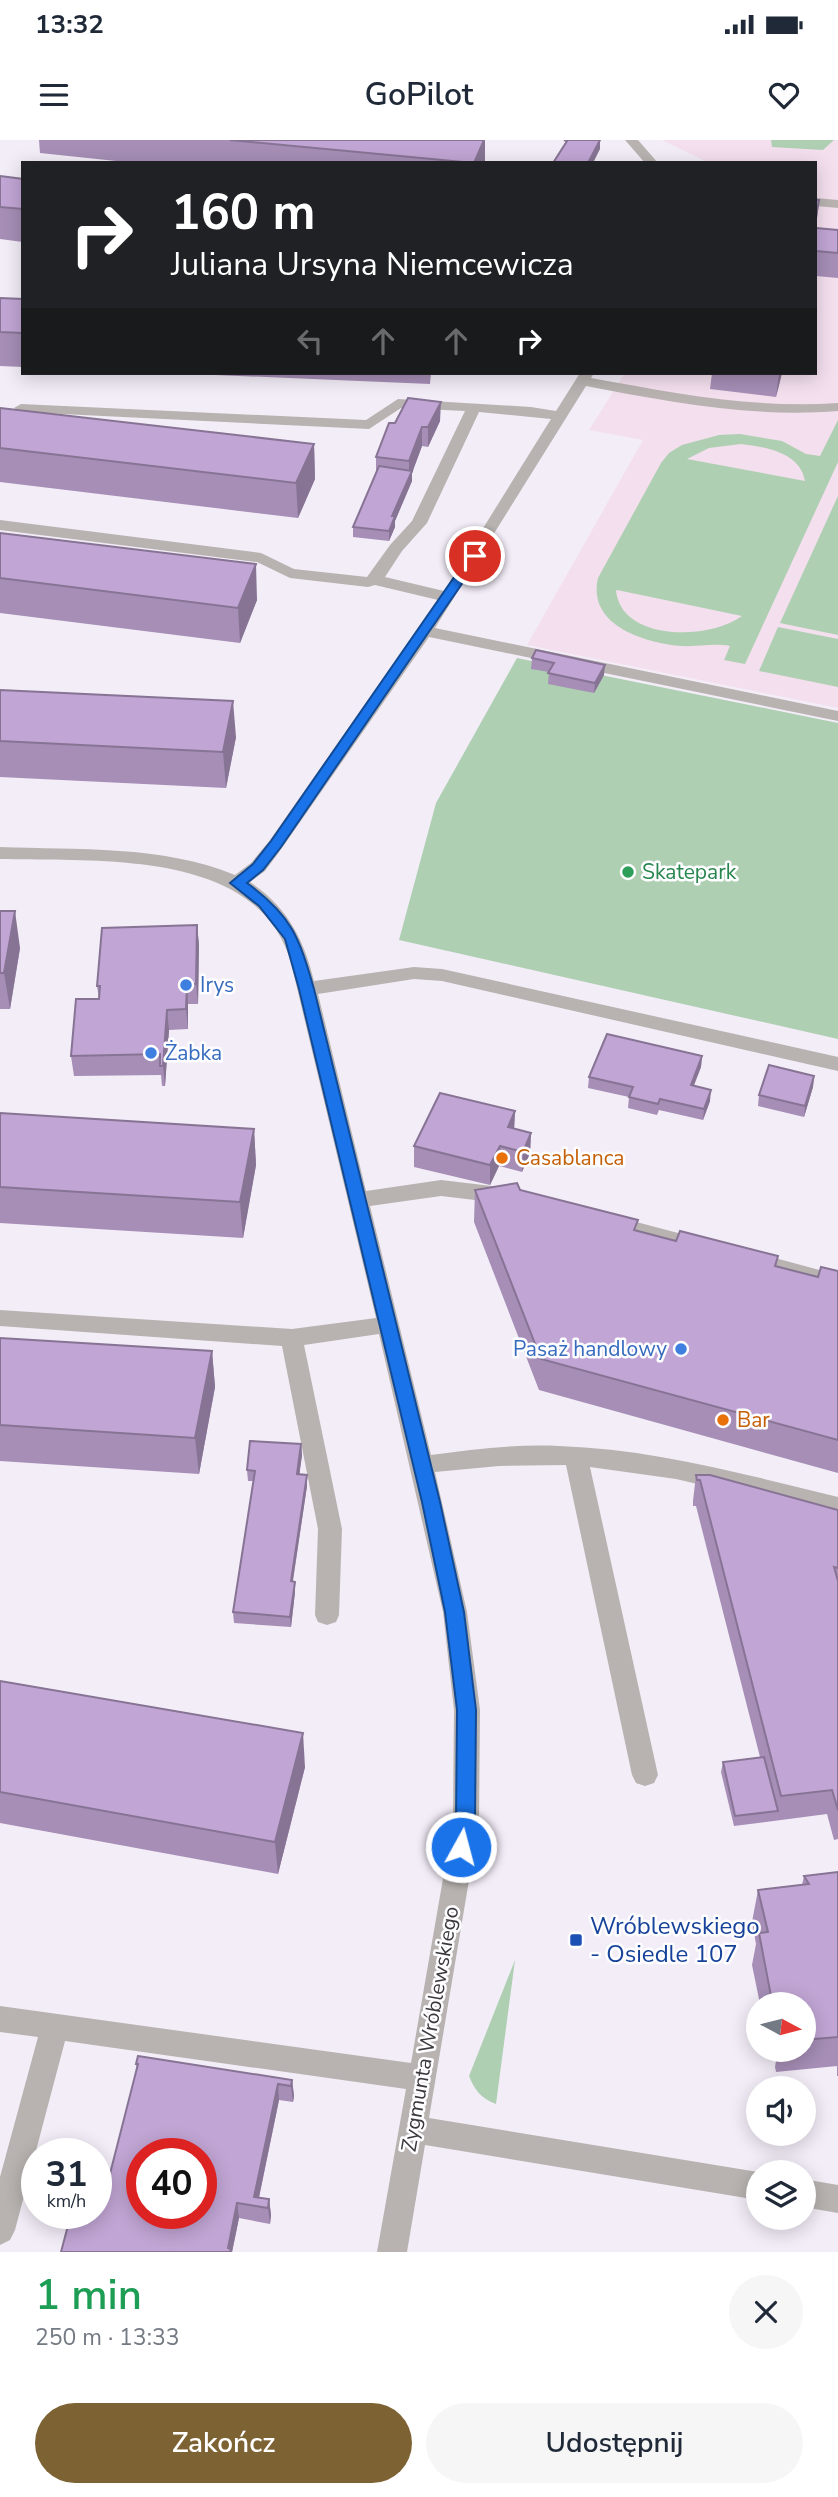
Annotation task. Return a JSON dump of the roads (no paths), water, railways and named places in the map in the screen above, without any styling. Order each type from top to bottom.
[{"type":"street","points":[[631,140],[650,161]]},
{"type":"street","points":[[817,202],[838,204]]},
{"type":"street","points":[[0,853],[107,858],[181,866],[237,883],[258,867],[448,597],[584,377],[753,409],[784,411],[838,407]]},
{"type":"street","points":[[21,408],[369,425],[398,404],[531,411],[561,416]]},
{"type":"street","points":[[375,580],[396,548],[419,523],[474,408]]},
{"type":"street","points":[[0,525],[261,558],[290,573],[368,582],[375,580],[448,597]]},
{"type":"street","points":[[425,631],[838,716]]},
{"type":"street","name":"Zygmunta Wróblewskiego","points":[[237,883],[264,903],[292,938],[307,989],[455,1612],[467,1710],[466,1821],[392,2252]]},
{"type":"street","points":[[307,989],[414,973],[442,975],[838,1064]]},
{"type":"street","points":[[356,1199],[441,1188],[519,1199]]},
{"type":"street","points":[[585,1217],[838,1283]]},
{"type":"street","points":[[0,1318],[292,1338],[387,1325]]},
{"type":"street","points":[[292,1338],[330,1529],[327,1615]]},
{"type":"street","points":[[422,1465],[512,1455],[576,1456],[703,1474],[838,1507]]},
{"type":"street","points":[[576,1456],[645,1774]]},
{"type":"street","points":[[0,2019],[423,2078]]},
{"type":"street","points":[[0,2230],[55,2027]]},
{"type":"street","points":[[412,2129],[746,2184]]},
{"type":"street","points":[[816,2195],[838,2199]]},
{"type":"place","name":"Skatepark","points":[[628,872]]},
{"type":"place","name":"Irys","points":[[186,985]]},
{"type":"place","name":"Żabka","points":[[151,1053]]},
{"type":"place","name":"Casablanca","points":[[502,1158]]},
{"type":"place","name":"Pasaż handlowy","points":[[681,1349]]},
{"type":"place","name":"Bar","points":[[723,1420]]},
{"type":"place","name":"Wróblewskiego - Osiedle 107","points":[[576,1940]]}]
